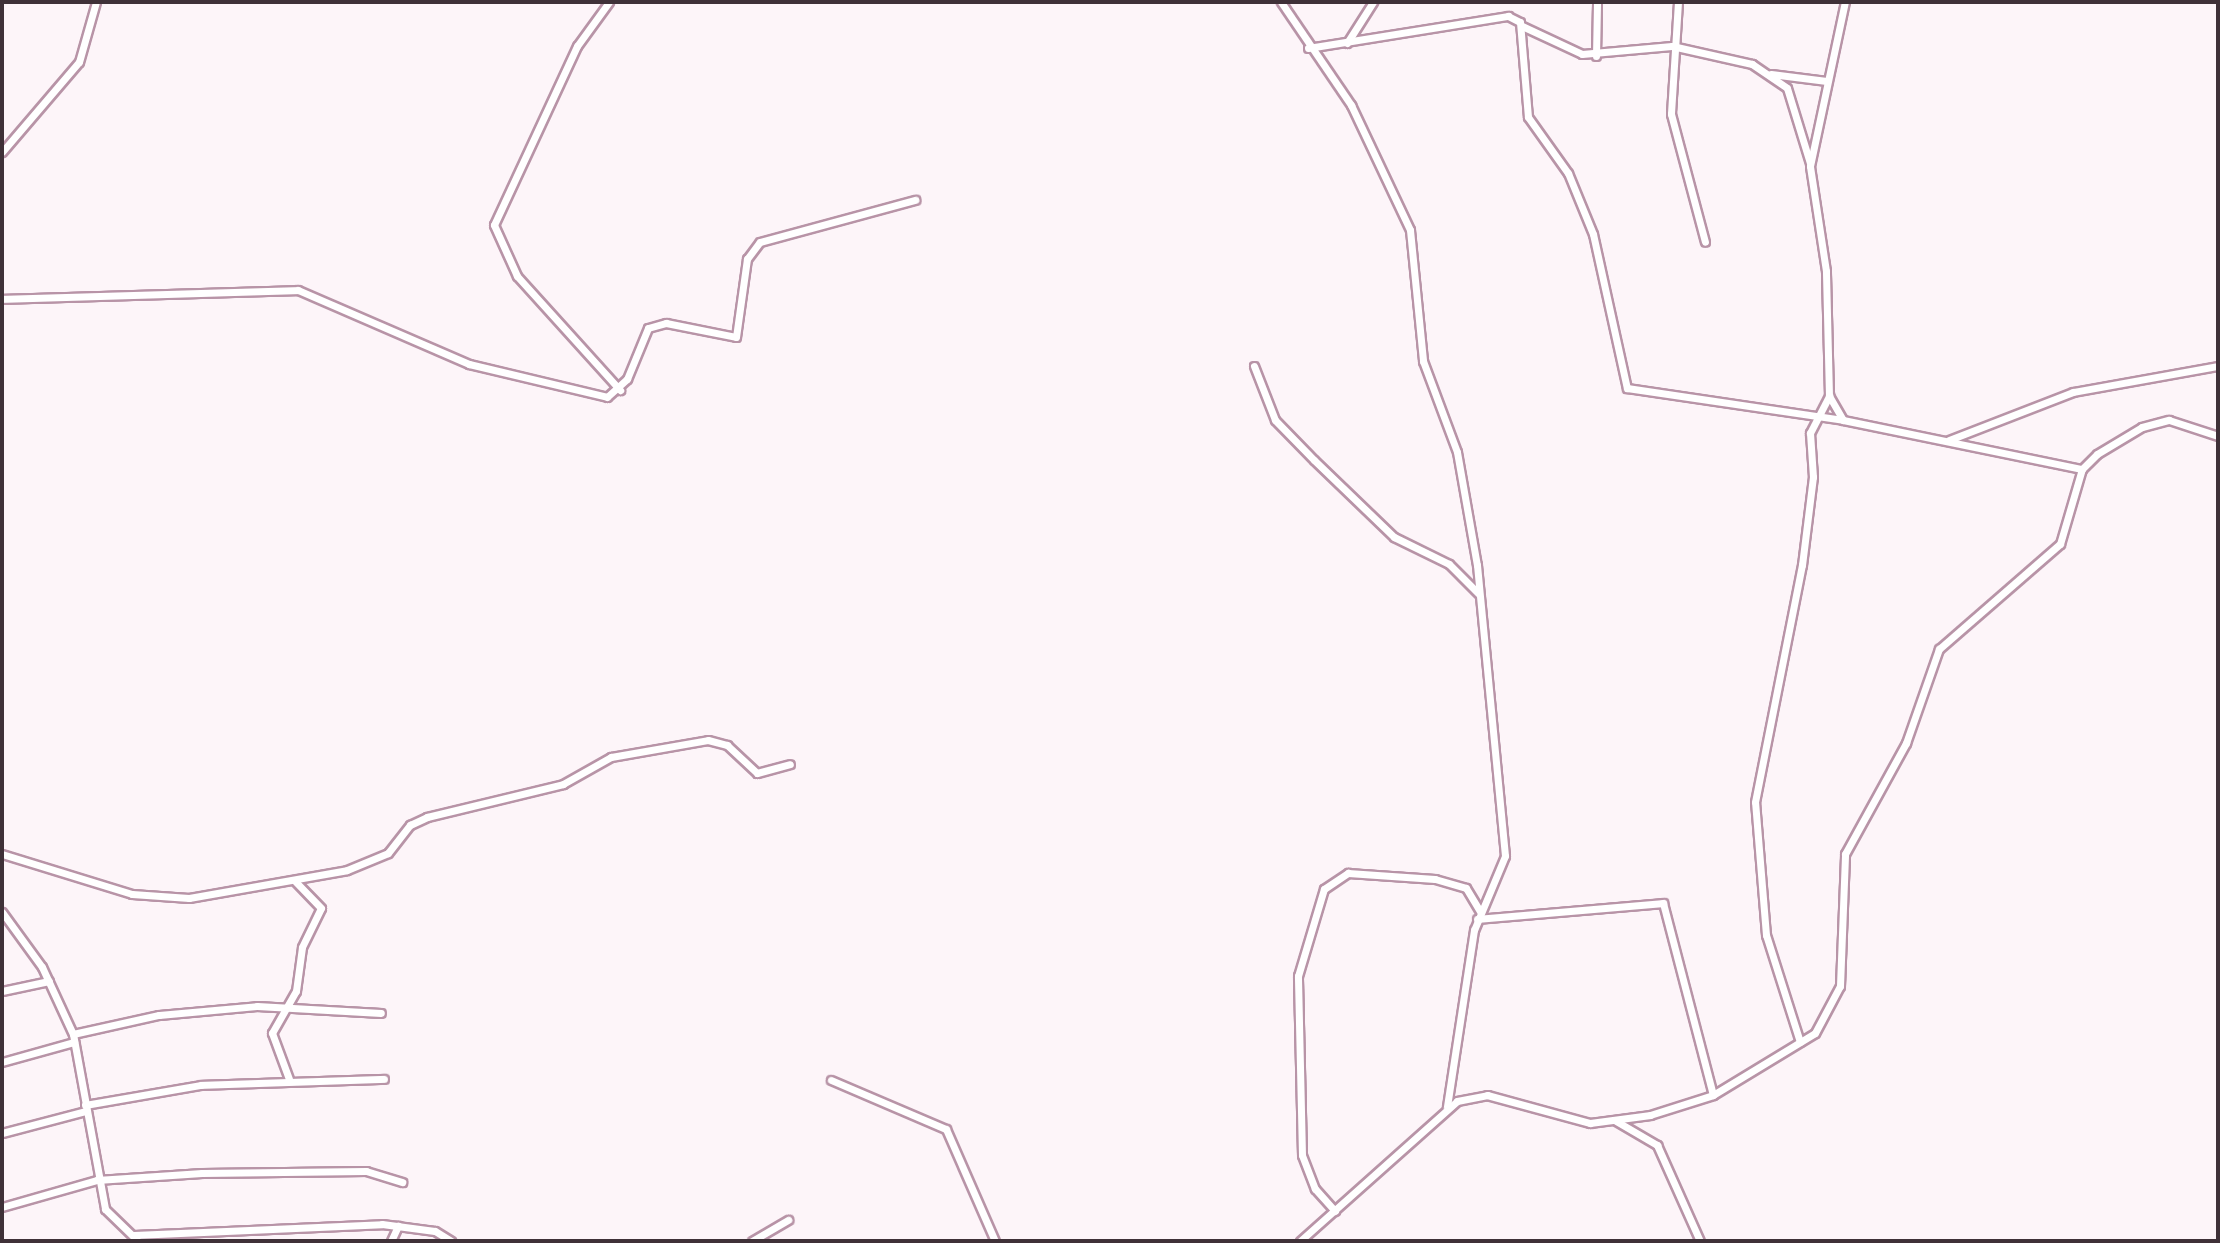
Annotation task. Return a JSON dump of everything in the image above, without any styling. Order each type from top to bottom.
[{"type":"street","points":[[2,152],[79,62],[96,2]]},
{"type":"street","points":[[609,2],[577,46],[494,225],[517,276],[620,390]]},
{"type":"street","points":[[1281,2],[1308,48],[1351,105],[1410,230],[1423,361],[1457,452],[1479,594],[1506,822],[1505,856],[1478,915],[1447,1107]]},
{"type":"street","points":[[1347,43],[1373,2]]},
{"type":"street","points":[[1596,56],[1597,2]]},
{"type":"street","points":[[1678,2],[1672,46],[1671,114],[1705,242]]},
{"type":"street","points":[[1810,166],[1845,2]]},
{"type":"street","points":[[1308,48],[1508,16],[1563,49],[1596,56],[1672,46],[1771,74],[1827,81]]},
{"type":"street","points":[[1522,26],[1528,117],[1568,173],[1593,234],[1627,388],[1814,421],[1843,420],[2082,469]]},
{"type":"street","points":[[1771,74],[1787,88],[1810,166],[1826,271],[1829,396],[1843,420]]},
{"type":"street","points":[[2,299],[298,290],[469,364],[597,397],[620,390],[655,325],[736,337],[747,259],[760,242],[915,200]]},
{"type":"street","points":[[1254,366],[1275,420],[1314,460],[1394,537],[1449,564],[1479,594]]},
{"type":"street","points":[[1947,440],[2073,392],[2218,366]]},
{"type":"street","points":[[1800,1042],[1766,935],[1755,802],[1802,565],[1814,421],[1829,396]]},
{"type":"street","points":[[1300,1241],[1447,1107],[1487,1095],[1562,1118],[1614,1120],[1713,1095],[1815,1033],[1838,994],[1845,854],[1906,743],[1933,659],[2060,544],[2082,469],[2142,427],[2169,420],[2218,436]]},
{"type":"street","points":[[2,854],[158,899],[295,881],[388,853],[410,825],[427,817],[563,784],[611,757],[708,740],[727,745],[757,773],[790,764]]},
{"type":"street","points":[[1335,1211],[1315,1189],[1302,1155],[1298,976],[1324,889],[1348,873],[1435,879],[1461,884],[1478,915]]},
{"type":"street","points":[[289,1079],[271,1040],[289,1008],[302,947],[321,908],[295,881]]},
{"type":"street","points":[[1478,915],[1663,903],[1713,1095]]},
{"type":"street","points":[[2,912],[49,981],[74,1038],[97,1180],[105,1209],[136,1238],[398,1226],[451,1241]]},
{"type":"street","points":[[2,991],[49,981]]},
{"type":"street","points":[[2,1062],[159,1015],[289,1008],[381,1013]]},
{"type":"street","points":[[2,1133],[154,1091],[289,1079],[384,1079]]},
{"type":"street","points":[[831,1080],[946,1129],[995,1241]]},
{"type":"street","points":[[1614,1120],[1657,1145],[1700,1241]]},
{"type":"street","points":[[2,1207],[97,1180],[330,1171],[402,1182]]},
{"type":"street","points":[[752,1241],[788,1220]]},
{"type":"street","points":[[391,1241],[398,1226]]}]
